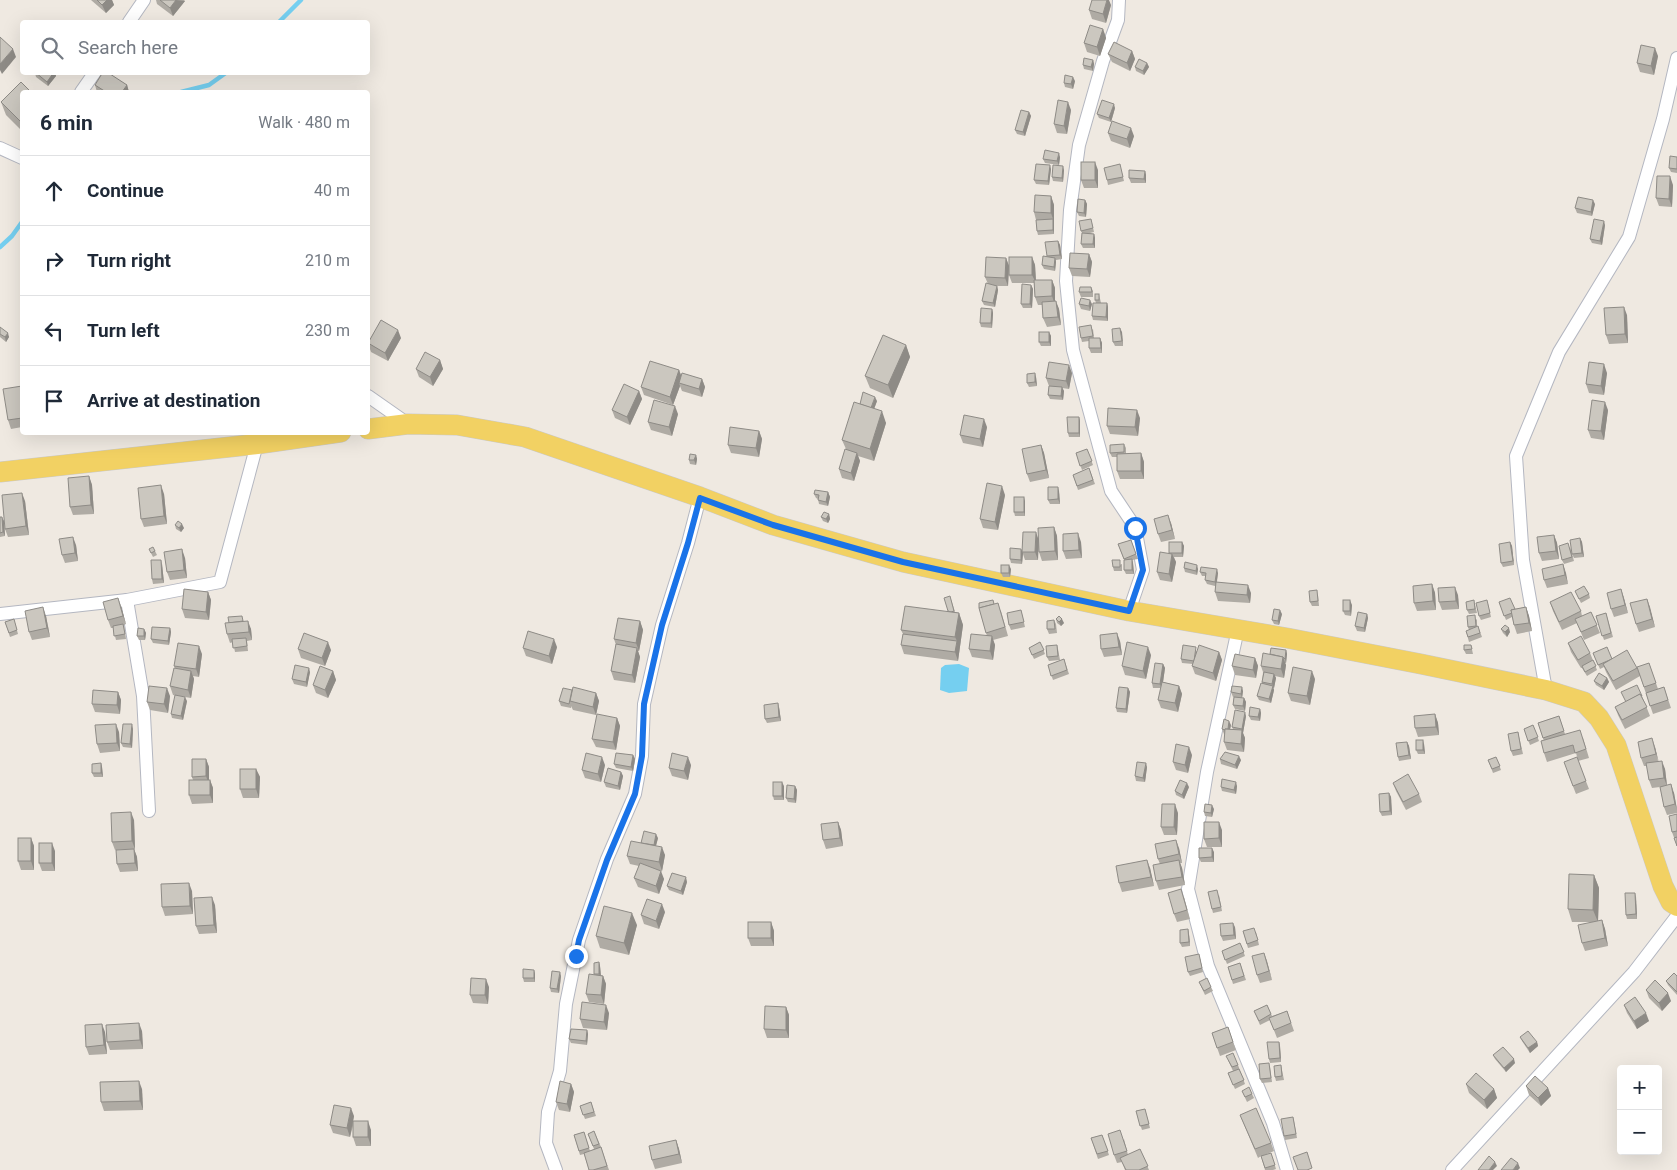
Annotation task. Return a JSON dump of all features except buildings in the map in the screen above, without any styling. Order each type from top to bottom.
[{"type":"main road","points":[[370,429],[408,424],[457,425],[525,437],[773,525],[903,562],[1129,611],[1238,629],[1546,690],[1584,702],[1599,718],[1616,744],[1663,886],[1671,902],[1677,906]]},
{"type":"main road","points":[[0,472],[256,444],[320,435]]},
{"type":"street","points":[[130,20],[144,0]]},
{"type":"street","points":[[1119,0],[1118,20],[1103,61],[1079,145],[1070,210],[1066,281],[1073,350],[1108,482],[1111,492],[1135,528],[1143,570],[1129,611]]},
{"type":"street","points":[[1546,690],[1523,560],[1516,456],[1559,352],[1629,237],[1663,119],[1677,58]]},
{"type":"street","points":[[82,90],[93,75]]},
{"type":"street","points":[[0,148],[20,157]]},
{"type":"street","points":[[370,397],[408,424]]},
{"type":"street","points":[[0,614],[128,600],[220,582],[256,444]]},
{"type":"street","points":[[556,1170],[546,1143],[548,1112],[560,1071],[566,1004],[579,940],[607,860],[635,794],[642,756],[644,704],[662,625],[700,498]]},
{"type":"street","points":[[128,600],[144,696],[149,811]]},
{"type":"street","points":[[1238,629],[1207,772],[1188,889],[1208,966],[1273,1123],[1287,1170]]},
{"type":"street","points":[[1452,1170],[1634,972],[1677,916]]},
{"type":"water","points":[[959,664],[969,668],[967,691],[949,693],[940,690],[941,668],[945,665]]},
{"type":"waterway","points":[[281,20],[301,0]]},
{"type":"waterway","points":[[189,90],[209,85],[223,75]]},
{"type":"waterway","points":[[0,247],[12,236],[20,225]]},
{"type":"route","points":[[576,956],[579,940],[607,860],[635,794],[642,756],[644,704],[662,625],[700,498],[773,525],[903,562],[1129,611],[1143,570],[1135,528]]}]
